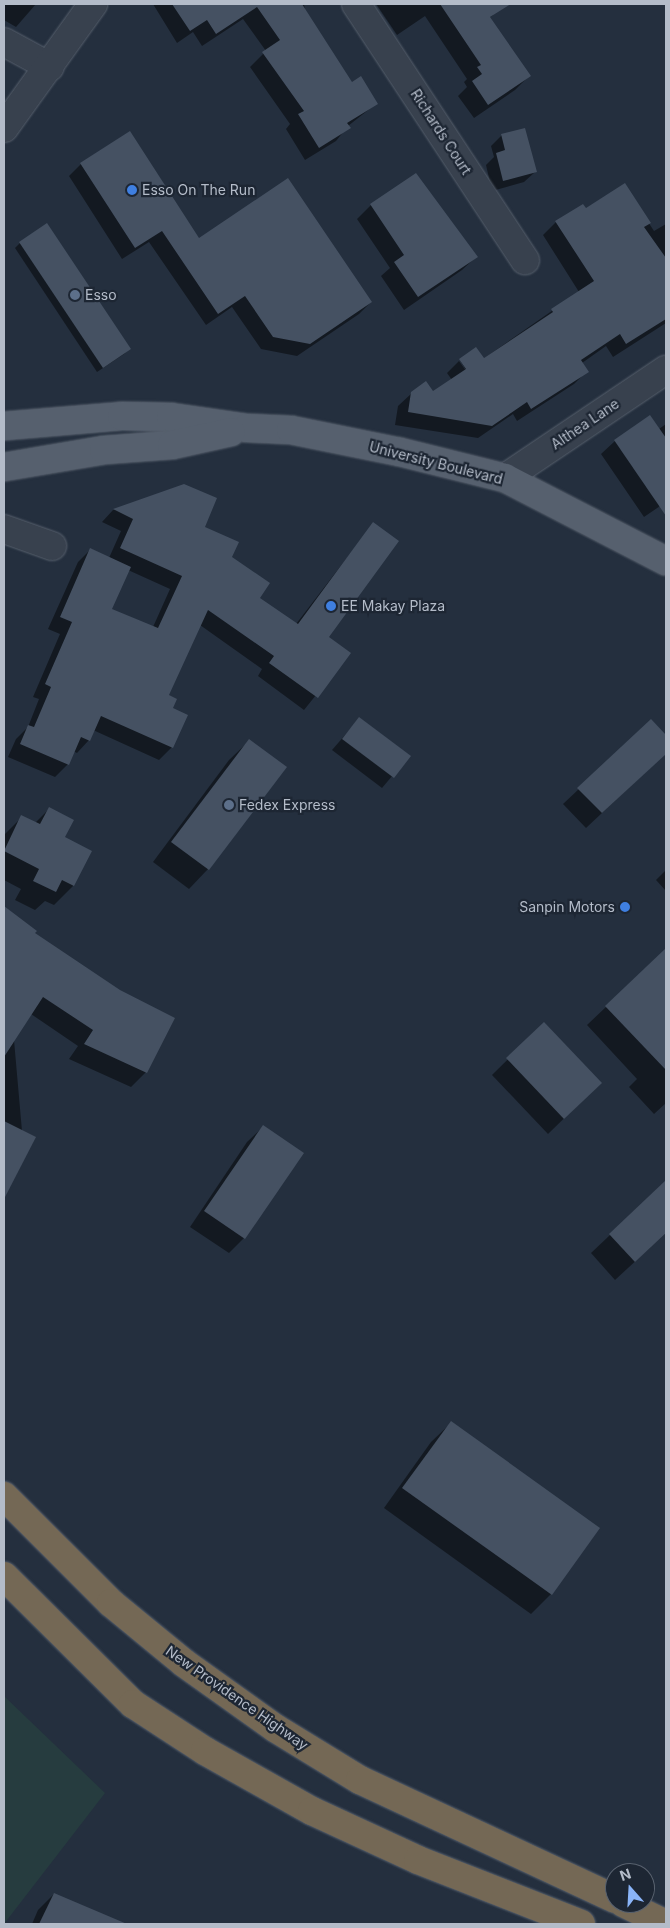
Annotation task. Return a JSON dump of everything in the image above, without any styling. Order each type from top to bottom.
[{"type":"highway","name":"New Providence Highway","points":[[4,1496],[111,1603],[184,1663],[275,1728],[360,1780],[605,1894]]},
{"type":"highway","points":[[4,1576],[133,1704],[205,1751],[312,1811],[409,1856],[581,1924]]},
{"type":"highway","points":[[643,1913],[666,1924]]},
{"type":"main road","name":"University Boulevard","points":[[4,426],[122,416],[171,417],[247,428],[291,430],[400,452],[505,478],[666,561]]},
{"type":"main road","name":"University Boulevard","points":[[4,467],[104,450],[172,445],[247,428]]},
{"type":"street","points":[[4,128],[50,67],[93,4]]},
{"type":"street","name":"Richards Court","points":[[356,4],[525,260]]},
{"type":"street","points":[[4,42],[50,67]]},
{"type":"street","name":"Althea Lane","points":[[505,478],[666,370]]},
{"type":"street","points":[[4,529],[52,546]]},
{"type":"green space","points":[[4,1696],[105,1793],[4,1924]]},
{"type":"building","points":[[172,4],[302,4],[352,82],[361,76],[378,104],[347,123],[351,128],[319,148],[298,114],[304,111],[262,52],[280,40],[257,7],[216,34],[207,20],[190,31]]},
{"type":"building","points":[[440,4],[511,4],[490,17],[531,76],[488,105],[472,81],[482,74],[477,67],[481,65]]},
{"type":"building","points":[[525,128],[537,172],[503,181],[496,153],[505,150],[501,134]]},
{"type":"building","points":[[130,131],[199,238],[288,178],[372,302],[310,344],[273,337],[245,296],[218,314],[162,231],[135,248],[80,163]]},
{"type":"building","points":[[416,173],[478,257],[418,297],[394,262],[404,255],[370,204]]},
{"type":"building","points":[[625,183],[651,223],[644,227],[666,258],[666,319],[626,344],[620,334],[581,360],[589,372],[531,409],[527,402],[492,426],[408,412],[411,392],[426,381],[433,391],[466,369],[459,359],[476,347],[484,358],[553,312],[551,309],[594,281],[555,221],[583,204],[586,208]]},
{"type":"building","name":"Esso","points":[[47,223],[131,349],[103,368],[19,242]]},
{"type":"building","points":[[650,415],[666,438],[666,516],[614,440]]},
{"type":"building","points":[[184,484],[217,498],[205,527],[239,542],[232,557],[270,583],[260,598],[298,624],[373,522],[399,541],[329,637],[351,653],[318,698],[269,663],[274,656],[208,610],[169,695],[177,699],[173,708],[188,715],[173,748],[101,716],[90,741],[81,737],[69,765],[20,744],[28,725],[34,727],[51,687],[45,684],[72,622],[60,617],[90,548],[131,567],[112,609],[158,628],[182,576],[120,548],[133,519],[113,509]]},
{"type":"building","points":[[359,717],[411,756],[394,778],[342,739]]},
{"type":"building","points":[[651,719],[666,735],[666,754],[602,813],[577,788]]},
{"type":"building","name":"Fedex Express","points":[[249,739],[287,767],[209,870],[171,842]]},
{"type":"building","points":[[49,807],[74,820],[65,837],[92,851],[74,886],[62,880],[56,892],[33,881],[39,869],[4,851],[21,815],[40,824]]},
{"type":"building","points":[[4,906],[37,931],[35,933],[120,990],[175,1018],[147,1073],[84,1044],[93,1030],[43,997],[4,1057]]},
{"type":"building","points":[[666,948],[666,1070],[605,1006]]},
{"type":"building","points":[[544,1022],[602,1083],[564,1119],[506,1058]]},
{"type":"building","points":[[4,1121],[36,1137],[4,1199]]},
{"type":"building","points":[[263,1125],[304,1153],[245,1239],[204,1211]]},
{"type":"building","points":[[666,1180],[666,1233],[635,1262],[609,1234]]},
{"type":"building","points":[[451,1421],[600,1528],[552,1595],[402,1488]]},
{"type":"building","points":[[54,1893],[127,1924],[39,1924]]},
{"type":"place","name":"Esso On The Run","points":[[132,190]]},
{"type":"place","name":"Esso","points":[[75,295]]},
{"type":"place","name":"EE Makay Plaza","points":[[331,606]]},
{"type":"place","name":"Fedex Express","points":[[229,805]]},
{"type":"place","name":"Sanpin Motors","points":[[625,907]]}]
